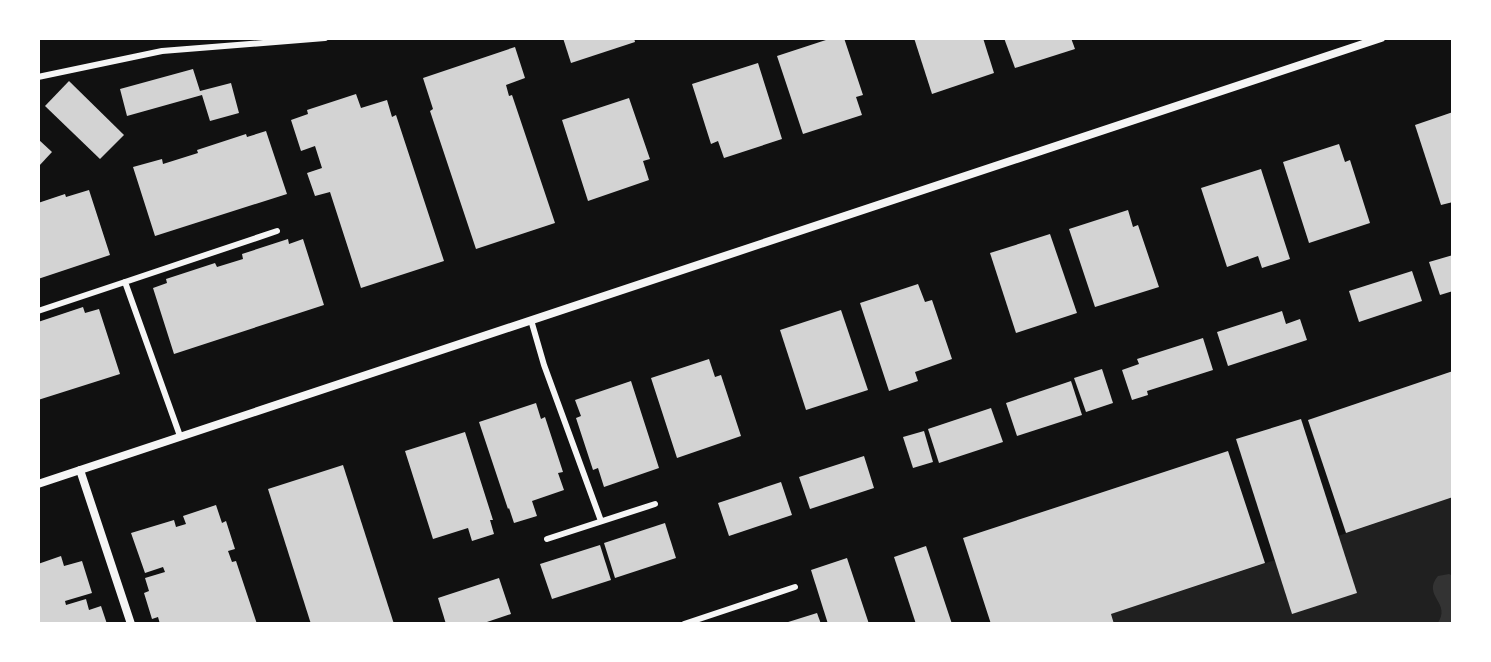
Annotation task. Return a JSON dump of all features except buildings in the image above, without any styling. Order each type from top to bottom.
[{"type":"street","points":[[38,484],[1381,38]]},
{"type":"street","points":[[80,470],[131,624]]},
{"type":"lane","points":[[38,77],[162,51],[325,38]]},
{"type":"lane","points":[[38,311],[277,231]]},
{"type":"lane","points":[[125,282],[180,436]]},
{"type":"lane","points":[[531,320],[544,365],[601,521]]},
{"type":"lane","points":[[547,539],[655,504]]},
{"type":"lane","points":[[684,624],[795,587]]},
{"type":"shaded area","points":[[1453,497],[1453,624],[1114,624],[1111,614],[1275,560],[1292,613],[1356,593],[1338,536]]},
{"type":"shaded area","points":[[1438,576],[1453,576],[1453,624],[1437,624],[1442,610],[1434,594],[1434,583]]}]
